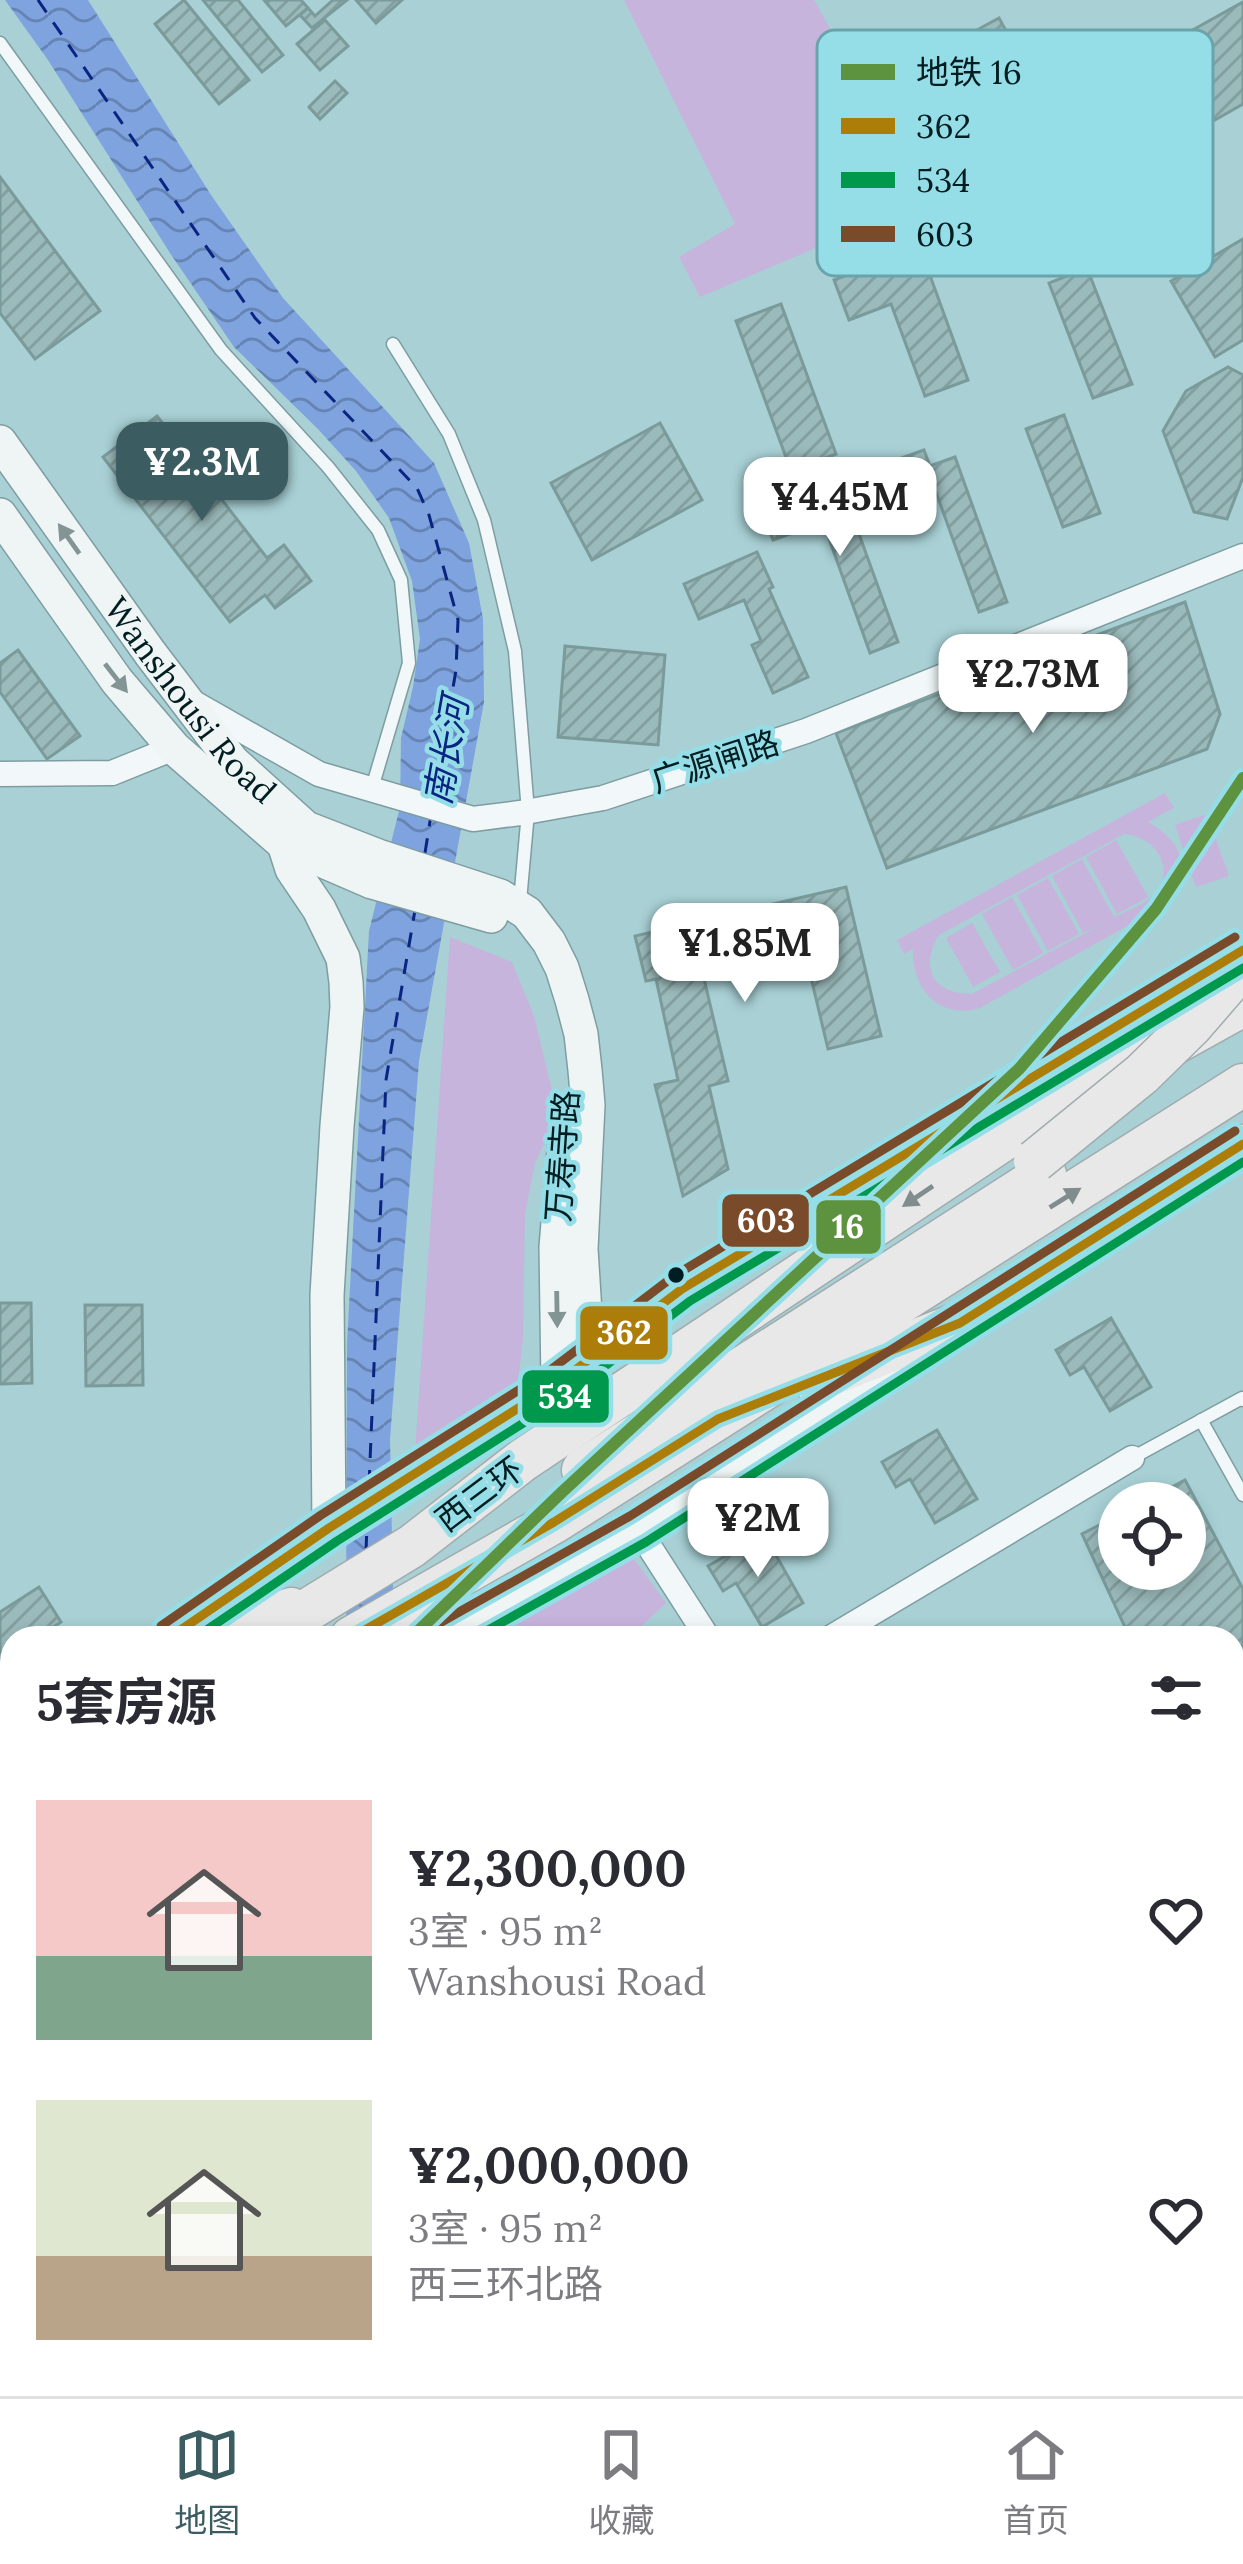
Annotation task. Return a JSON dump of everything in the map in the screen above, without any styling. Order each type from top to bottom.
[{"type":"highway","points":[[1032,1155],[1142,1074],[1243,966]]},
{"type":"highway","points":[[1032,1155],[1176,991]]},
{"type":"highway","points":[[1032,1155],[1104,1129],[1160,1080],[1243,993]]},
{"type":"highway","points":[[405,1605],[544,1494],[1243,1004]]},
{"type":"highway","name":"西三环","points":[[371,1626],[554,1522],[1243,1085]]},
{"type":"highway","name":"西三环","points":[[282,1626],[534,1476],[1032,1155]]},
{"type":"highway","points":[[718,1419],[960,1323]]},
{"type":"highway","points":[[235,1626],[327,1598]]},
{"type":"street","name":"Wanshousi Road","points":[[0,442],[232,761],[307,828],[375,869]]},
{"type":"street","points":[[0,514],[117,681],[174,748],[284,844],[461,895],[500,896],[527,913],[550,942],[581,1034],[588,1106],[581,1249],[588,1360]]},
{"type":"street","name":"广源闸路","points":[[183,696],[319,774],[473,818],[528,812],[603,798],[806,730],[1243,556]]},
{"type":"street","points":[[0,774],[112,772],[174,748]]},
{"type":"street","points":[[284,844],[292,869],[344,958],[346,982],[327,1295],[329,1528]]},
{"type":"street","name":"万寿寺路","points":[[461,895],[526,941],[545,974],[557,1012],[569,1094],[556,1246],[558,1383]]},
{"type":"street","points":[[186,1626],[329,1528],[558,1383],[682,1289],[1243,950]]},
{"type":"street","points":[[464,1626],[638,1529],[1242,1145]]},
{"type":"street","points":[[850,1626],[1132,1458]]},
{"type":"street","points":[[638,1529],[699,1626]]},
{"type":"lane","points":[[0,43],[220,350],[328,467],[378,530],[401,580],[409,663],[372,789]]},
{"type":"lane","points":[[393,344],[448,434],[484,520],[515,651],[528,812],[519,908]]},
{"type":"lane","points":[[1132,1458],[1243,1400]]},
{"type":"lane","points":[[1201,1420],[1243,1495]]},
{"type":"shaded area","points":[[624,0],[814,0],[831,30],[817,30],[817,248],[700,297],[679,257],[735,224]]},
{"type":"shaded area","points":[[1165,793],[1174,808],[1148,822],[1170,839],[1180,859],[1178,880],[1165,905],[980,1008],[952,1009],[930,998],[917,976],[913,949],[904,954],[897,940]],"holes":[[[1124,834],[1152,846],[1162,862],[1162,881],[1148,899],[1114,917],[1082,859],[1052,876],[1083,933],[1106,922],[972,994],[948,989],[933,977],[930,958],[939,935]]]},
{"type":"shaded area","points":[[1207,814],[1229,876],[1196,887],[1175,825]]},
{"type":"shaded area","points":[[1116,840],[1148,897],[1117,914],[1086,857]]},
{"type":"shaded area","points":[[1048,878],[1079,934],[1048,951],[1017,895]]},
{"type":"shaded area","points":[[1012,897],[1043,953],[1013,970],[982,914]]},
{"type":"shaded area","points":[[972,923],[1000,972],[973,987],[946,938]]},
{"type":"shaded area","points":[[450,937],[512,962],[534,1016],[558,1115],[535,1163],[525,1214],[518,1383],[506,1398],[415,1452]]},
{"type":"shaded area","points":[[631,1555],[666,1603],[642,1626],[515,1626]]},
{"type":"water","name":"南长河","points":[[5,0],[88,0],[211,195],[283,298],[434,463],[469,543],[483,619],[484,702],[419,1061],[390,1439],[394,1626],[346,1626],[347,1344],[369,931],[400,807],[401,738],[420,639],[412,581],[389,518],[318,429],[234,347]]},
{"type":"building","points":[[184,0],[249,80],[219,104],[155,24]]},
{"type":"building","points":[[203,0],[238,0],[283,55],[262,72]]},
{"type":"building","points":[[264,0],[301,0],[308,8],[286,26]]},
{"type":"building","points":[[333,0],[347,0],[312,28],[300,15],[308,8],[315,16]]},
{"type":"building","points":[[356,0],[402,0],[376,23]]},
{"type":"building","points":[[1243,2],[1243,104],[1215,120],[1213,30],[1193,30]]},
{"type":"building","points":[[999,18],[1006,30],[977,30]]},
{"type":"building","points":[[325,20],[348,46],[320,70],[297,44]]},
{"type":"building","points":[[335,81],[347,93],[320,119],[309,107]]},
{"type":"building","points":[[0,177],[100,311],[35,359],[0,313]]},
{"type":"building","points":[[1243,239],[1243,340],[1215,357],[1171,281],[1180,276],[1213,276],[1213,256]]},
{"type":"building","points":[[930,276],[968,380],[925,396],[891,304],[849,320],[834,280]]},
{"type":"building","points":[[1067,276],[1090,276],[1132,384],[1093,398],[1049,283]]},
{"type":"building","points":[[781,304],[836,454],[791,471],[736,321]]},
{"type":"building","points":[[1228,367],[1243,375],[1243,477],[1227,519],[1194,512],[1163,431],[1186,391]]},
{"type":"building","points":[[1064,415],[1100,513],[1063,527],[1026,429]]},
{"type":"building","points":[[157,416],[267,558],[284,545],[311,581],[275,608],[265,595],[230,622],[103,457]]},
{"type":"building","points":[[660,423],[702,500],[592,560],[551,483]]},
{"type":"building","points":[[924,450],[930,466],[955,457],[1007,602],[979,612],[932,481],[882,499],[871,469]]},
{"type":"building","points":[[815,490],[821,507],[846,498],[898,642],[870,653],[823,522],[773,540],[762,510]]},
{"type":"building","points":[[757,552],[808,677],[773,693],[752,645],[761,641],[744,600],[699,619],[684,584]]},
{"type":"building","points":[[1185,602],[1220,714],[1207,749],[887,868],[836,733]]},
{"type":"building","points":[[565,646],[665,655],[658,745],[558,737]]},
{"type":"building","points":[[18,650],[80,736],[47,759],[0,692],[0,663]]},
{"type":"building","points":[[846,887],[881,1036],[828,1049],[803,944],[702,970],[728,1081],[709,1086],[728,1169],[683,1196],[655,1085],[678,1080],[656,979],[646,981],[635,936]]},
{"type":"building","points":[[0,1303],[31,1303],[32,1383],[0,1384]]},
{"type":"building","points":[[85,1305],[142,1305],[143,1385],[86,1386]]},
{"type":"building","points":[[1111,1318],[1151,1387],[1110,1411],[1084,1367],[1070,1375],[1056,1350]]},
{"type":"building","points":[[937,1430],[977,1499],[935,1523],[910,1479],[896,1487],[882,1462]]},
{"type":"building","points":[[1206,1519],[1243,1589],[1243,1626],[1124,1626],[1108,1590],[1206,1590]]},
{"type":"building","points":[[1098,1526],[1098,1569],[1082,1534]]},
{"type":"building","points":[[764,1534],[803,1603],[761,1626],[736,1583],[723,1591],[708,1566]]},
{"type":"building","points":[[39,1587],[61,1622],[0,1626],[0,1612]]},
{"type":"ferry route","points":[[38,0],[255,318],[417,488],[458,620],[456,670],[435,794]]},
{"type":"ferry route","points":[[425,853],[431,815]]},
{"type":"ferry route","points":[[369,1485],[386,1080],[415,910]]},
{"type":"ferry route","points":[[366,1551],[367,1525]]},
{"type":"metro line","name":"16","points":[[423,1626],[1019,1069],[1156,909],[1243,778]]},
{"type":"transit line","name":"603","points":[[161,1626],[321,1515],[549,1371],[674,1276],[1235,937]]},
{"type":"transit line","name":"362","points":[[186,1626],[329,1528],[558,1383],[682,1289],[1243,950]]},
{"type":"transit line","name":"534","points":[[213,1626],[566,1396],[690,1301],[1243,968]]},
{"type":"transit line","name":"603","points":[[436,1625],[630,1516],[1235,1131]]},
{"type":"transit line","name":"362","points":[[372,1626],[554,1522],[718,1419],[960,1323],[1243,1144]]},
{"type":"transit line","name":"534","points":[[496,1626],[646,1542],[1243,1162]]}]
